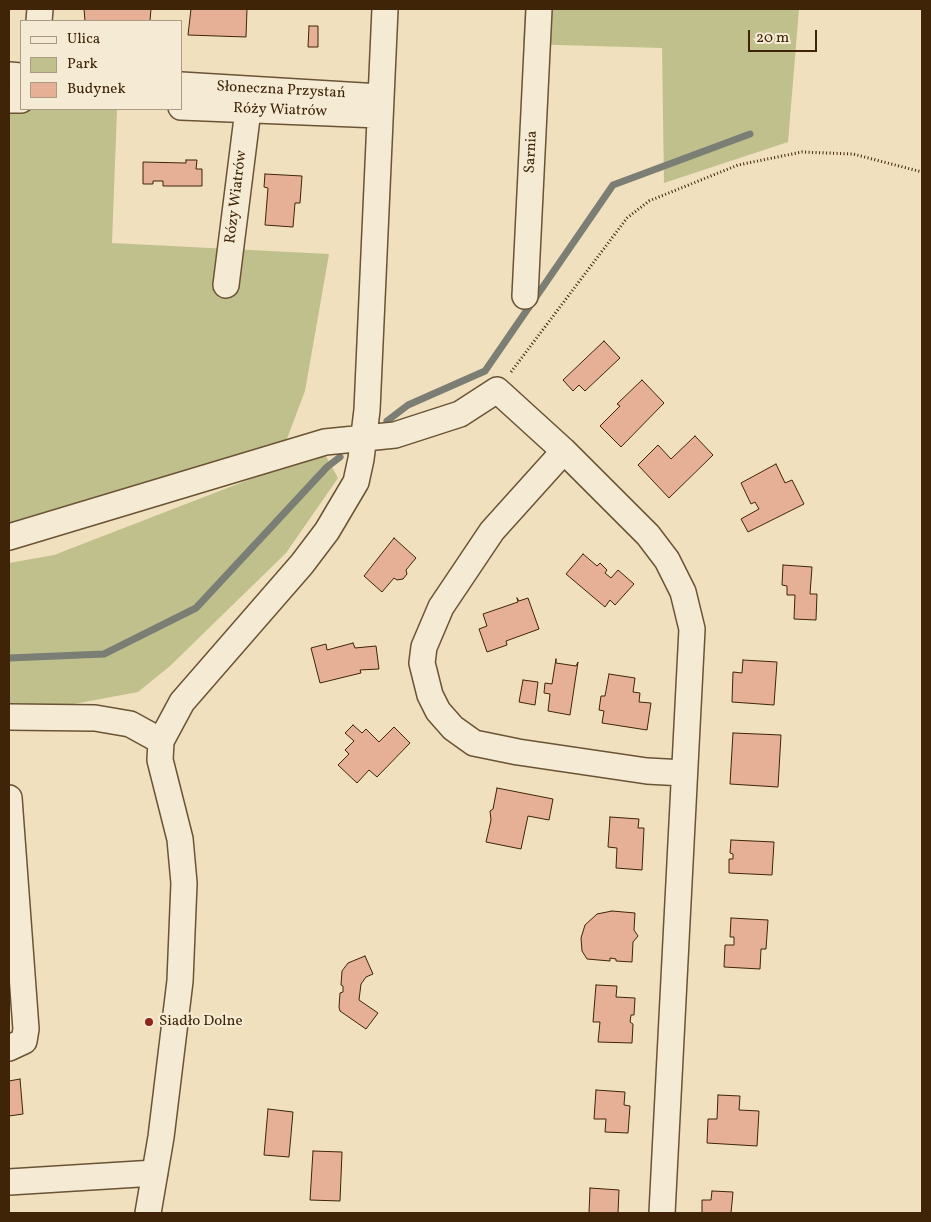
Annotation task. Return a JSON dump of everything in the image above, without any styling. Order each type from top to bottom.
[{"type":"street","points":[[148,1213],[180,981],[184,883],[180,839],[160,760],[161,742],[182,702],[302,564],[328,531],[356,482],[364,439],[385,9]]},
{"type":"street","name":"Sarnia","points":[[525,296],[539,9]]},
{"type":"street","name":"Słoneczna Przystań","points":[[182,85],[380,106]]},
{"type":"street","name":"Róży Wiatrów","points":[[182,107],[248,110],[380,106]]},
{"type":"street","name":"Rózy Wiatrów","points":[[226,285],[248,110]]},
{"type":"street","points":[[9,537],[325,442],[395,435],[460,414],[497,390],[564,451],[648,535],[667,560],[683,592],[692,629],[662,1213]]},
{"type":"street","points":[[564,451],[492,531],[441,606],[424,647],[422,663],[430,695],[438,710],[452,728],[474,743],[518,752],[647,771],[684,773]]},
{"type":"street","points":[[9,718],[104,719],[130,724],[161,742]]},
{"type":"street","points":[[9,798],[26,1029],[24,1041],[9,1048]]},
{"type":"street","points":[[9,1182],[155,1173]]},
{"type":"path","points":[[497,390],[627,218],[649,201],[738,165],[802,152],[853,154],[922,172]]},
{"type":"green space","points":[[525,9],[799,9],[788,142],[664,183],[662,48],[523,44]]},
{"type":"green space","points":[[9,108],[20,108],[20,110],[117,110],[112,243],[329,254],[305,391],[285,444],[9,523]]},
{"type":"green space","points":[[323,451],[338,478],[286,553],[170,666],[138,692],[63,706],[9,703],[9,563],[54,555]]},
{"type":"building","points":[[84,9],[151,9],[150,20],[85,20]]},
{"type":"building","points":[[191,9],[247,9],[246,37],[188,35]]},
{"type":"building","points":[[309,26],[318,26],[318,47],[308,47]]},
{"type":"building","points":[[186,160],[197,160],[196,169],[202,169],[202,186],[163,186],[163,181],[143,184],[143,162],[186,163]]},
{"type":"building","points":[[265,174],[302,176],[300,203],[295,203],[293,227],[265,225],[268,188],[264,187]]},
{"type":"building","points":[[604,341],[620,358],[585,391],[579,385],[573,391],[563,380]]},
{"type":"building","points":[[642,380],[664,403],[621,447],[600,426],[620,406],[617,404]]},
{"type":"building","points":[[695,436],[713,455],[669,498],[638,465],[658,445],[671,459]]},
{"type":"building","points":[[776,464],[785,483],[792,480],[804,504],[748,532],[741,519],[759,509],[755,502],[751,504],[741,483]]},
{"type":"building","points":[[394,538],[416,558],[406,570],[407,574],[403,579],[397,580],[394,578],[382,592],[364,576]]},
{"type":"building","points":[[583,554],[597,566],[600,563],[607,570],[605,573],[611,578],[618,570],[634,584],[615,605],[610,600],[605,607],[566,574]]},
{"type":"building","points":[[783,565],[812,567],[810,594],[817,594],[816,620],[794,619],[795,595],[787,595],[787,586],[782,585]]},
{"type":"building","points":[[517,598],[519,601],[528,598],[539,629],[506,641],[507,645],[487,652],[479,629],[487,626],[483,614],[518,602]]},
{"type":"building","points":[[353,643],[355,648],[376,646],[379,669],[360,670],[361,673],[320,683],[311,648],[326,644],[327,650]]},
{"type":"building","points":[[556,659],[556,663],[576,666],[578,662],[570,715],[548,711],[550,694],[544,693],[545,683],[552,684]]},
{"type":"building","points":[[743,660],[777,662],[774,705],[732,702],[733,672],[742,673]]},
{"type":"building","points":[[609,674],[635,678],[633,692],[640,693],[639,702],[651,703],[647,730],[602,723],[604,711],[599,710],[601,696],[605,696]]},
{"type":"building","points":[[523,680],[538,682],[535,705],[519,702]]},
{"type":"building","points":[[353,725],[362,733],[366,729],[379,742],[394,727],[410,743],[377,777],[369,770],[357,783],[338,765],[349,754],[345,750],[354,741],[345,733]]},
{"type":"building","points":[[733,733],[781,735],[778,787],[730,784]]},
{"type":"building","points":[[497,788],[553,799],[549,820],[528,816],[521,849],[486,842],[491,820],[490,811],[493,809]]},
{"type":"building","points":[[610,817],[639,819],[638,828],[644,828],[642,870],[616,868],[617,848],[608,847]]},
{"type":"building","points":[[731,840],[774,842],[772,875],[729,873],[729,859],[733,859],[733,854],[730,853]]},
{"type":"building","points":[[612,911],[635,913],[634,930],[638,936],[633,942],[632,962],[616,961],[616,959],[610,958],[610,961],[587,959],[582,951],[581,938],[585,925],[597,914]]},
{"type":"building","points":[[731,918],[768,920],[766,949],[761,949],[760,969],[724,967],[725,945],[734,945],[734,937],[730,937]]},
{"type":"building","points":[[365,956],[373,974],[366,977],[361,984],[359,1000],[378,1013],[366,1029],[340,1011],[339,1007],[340,993],[343,992],[343,986],[341,985],[342,971],[348,963]]},
{"type":"building","points":[[596,985],[617,986],[616,997],[635,998],[634,1015],[631,1015],[630,1022],[633,1024],[632,1043],[598,1042],[600,1022],[593,1022]]},
{"type":"building","points":[[20,1079],[23,1114],[9,1116],[9,1081]]},
{"type":"building","points":[[596,1090],[625,1092],[624,1105],[630,1106],[628,1133],[605,1132],[606,1119],[594,1119]]},
{"type":"building","points":[[718,1095],[740,1096],[739,1110],[759,1111],[757,1146],[707,1143],[708,1119],[717,1119]]},
{"type":"building","points":[[268,1109],[293,1112],[289,1157],[264,1155]]},
{"type":"building","points":[[313,1151],[342,1152],[340,1201],[310,1200]]},
{"type":"building","points":[[590,1188],[619,1190],[618,1213],[589,1213]]},
{"type":"building","points":[[712,1191],[733,1192],[731,1213],[702,1213],[702,1200],[711,1200]]},
{"type":"waterway","points":[[387,421],[408,405],[485,371],[613,185],[750,134]]},
{"type":"waterway","points":[[9,658],[104,654],[196,608],[327,467],[340,457]]},
{"type":"place","name":"Siadło Dolne","points":[[149,1022]]}]
